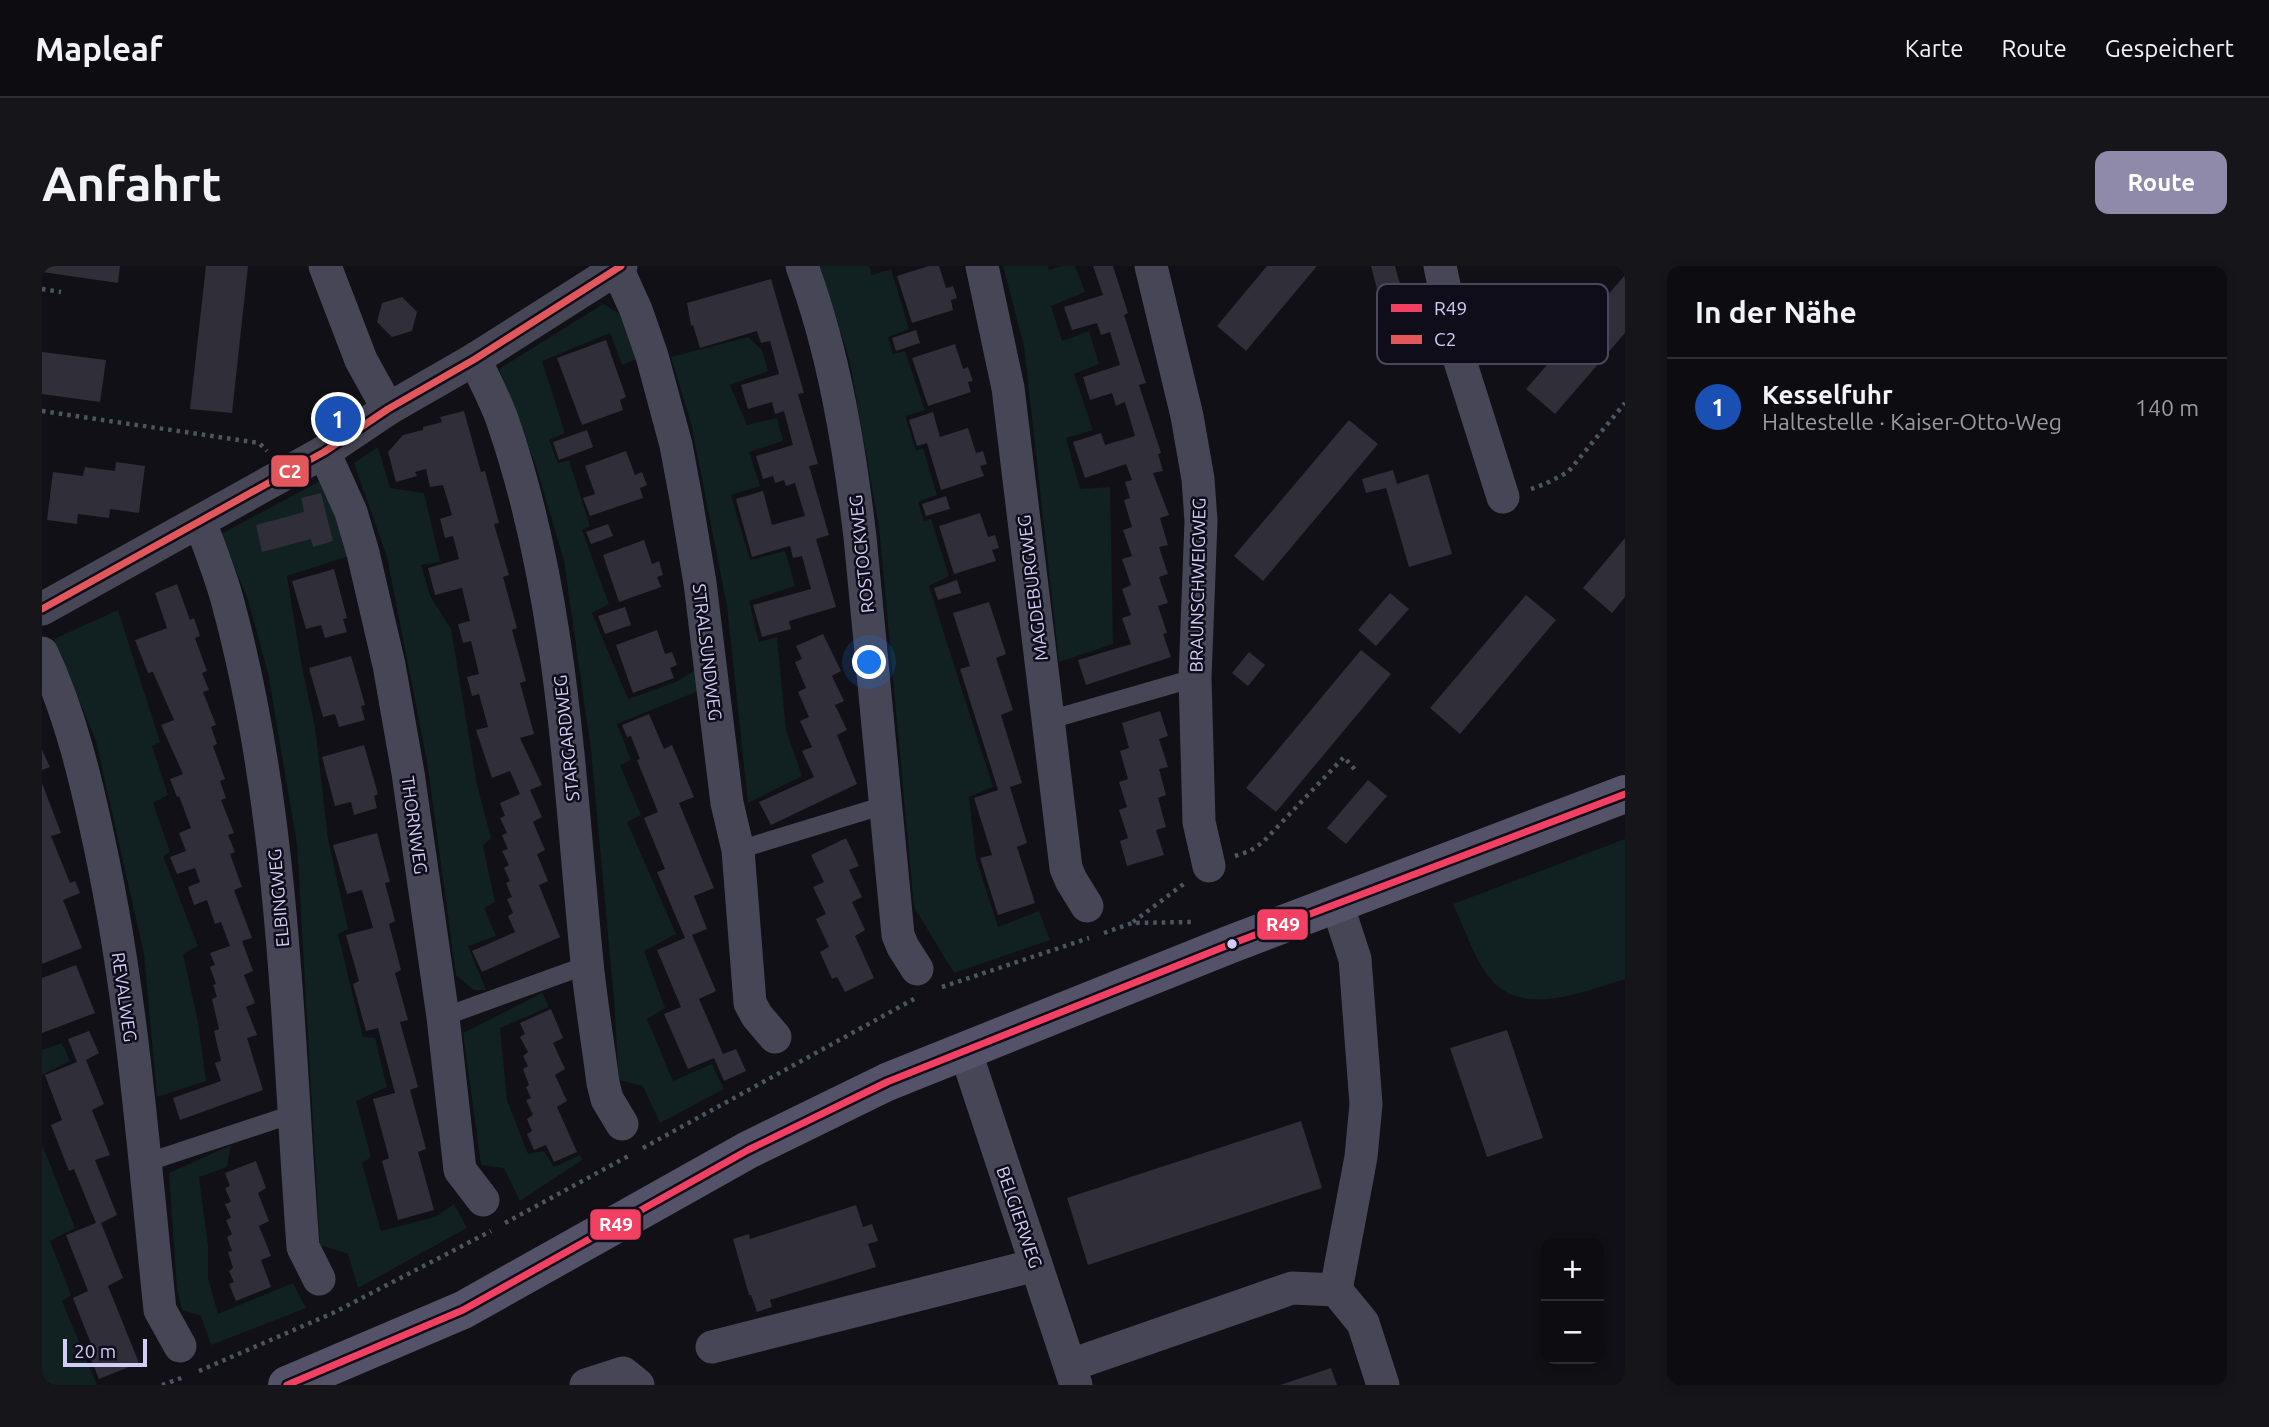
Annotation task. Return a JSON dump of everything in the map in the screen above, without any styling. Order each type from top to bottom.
[{"type":"main road","points":[[287,1385],[463,1310],[748,1150],[887,1082],[1337,904],[1625,794]]},
{"type":"street","points":[[325,266],[361,360],[388,409]]},
{"type":"street","name":"ROSTOCKWEG","points":[[802,266],[822,329],[841,408],[852,475],[872,653],[898,935],[921,986]]},
{"type":"street","name":"MAGDEBURGWEG","points":[[982,266],[1007,388],[1066,868],[1093,926]]},
{"type":"street","name":"BRAUNSCHWEIGWEG","points":[[1151,266],[1187,416],[1198,479],[1201,521],[1195,678],[1199,822],[1209,866]]},
{"type":"street","points":[[1440,266],[1444,284]]},
{"type":"street","points":[[42,609],[324,452],[388,409],[475,359],[619,267]]},
{"type":"street","name":"STRALSUNDWEG","points":[[619,267],[652,356],[676,444],[700,583],[727,803],[738,850],[750,1003],[775,1037]]},
{"type":"street","name":"STARGARDWEG","points":[[475,359],[502,420],[532,521],[545,582],[560,673],[587,965],[603,1083],[607,1099],[622,1124]]},
{"type":"street","points":[[1462,364],[1503,497]]},
{"type":"street","name":"THORNWEG","points":[[324,452],[354,522],[389,665],[408,773],[443,1017],[460,1170],[483,1200]]},
{"type":"street","name":"ELBINGWEG","points":[[200,523],[233,622],[265,775],[281,915],[303,1247],[319,1279]]},
{"type":"street","name":"REVALWEG","points":[[42,653],[80,756],[105,867],[128,1014],[160,1310],[180,1346]]},
{"type":"street","points":[[1335,1290],[1361,1157],[1366,1104],[1355,959],[1337,904]]},
{"type":"street","name":"BELGIERWEG","points":[[965,1050],[1073,1375]]},
{"type":"street","points":[[712,1347],[1036,1265]]},
{"type":"street","points":[[1073,1375],[1292,1288],[1335,1290],[1363,1323],[1383,1385]]},
{"type":"street","points":[[586,1385],[630,1379]]},
{"type":"lane","points":[[1049,720],[1195,678]]},
{"type":"lane","points":[[738,850],[885,805]]},
{"type":"lane","points":[[443,1017],[587,965]]},
{"type":"lane","points":[[145,1163],[293,1114]]},
{"type":"path","points":[[42,289],[61,292]]},
{"type":"path","points":[[1503,497],[1545,484],[1568,472],[1625,403]]},
{"type":"path","points":[[42,411],[259,443],[269,453],[279,477]]},
{"type":"path","points":[[1132,923],[1209,866],[1250,851],[1263,842],[1344,757],[1356,771]]},
{"type":"path","points":[[162,1385],[332,1313],[496,1228],[921,986],[1093,926],[1132,923],[1185,924],[1196,921]]},
{"type":"shaded area","points":[[820,266],[869,266],[872,275],[891,269],[909,329],[888,337],[893,354],[905,351],[925,410],[905,416],[916,451],[923,448],[937,495],[918,502],[924,521],[931,519],[949,576],[929,586],[993,787],[969,797],[976,858],[998,927],[1039,911],[1050,940],[954,973],[914,907],[879,527],[850,362]]},
{"type":"shaded area","points":[[1003,266],[1048,266],[1049,270],[1061,266],[1075,266],[1085,292],[1051,306],[1062,341],[1089,331],[1099,364],[1074,374],[1093,430],[1066,438],[1080,489],[1110,487],[1113,644],[1059,662],[1024,346]]},
{"type":"shaded area","points":[[603,304],[625,317],[639,358],[622,365],[610,333],[542,361],[565,433],[549,440],[558,463],[569,460],[590,526],[582,530],[609,604],[592,613],[628,699],[676,682],[696,670],[698,691],[617,724],[631,760],[620,765],[641,815],[627,822],[676,934],[644,951],[665,1008],[647,1019],[673,1081],[712,1064],[724,1089],[660,1123],[643,1086],[619,1080],[591,750],[564,561],[536,466],[499,369]]},
{"type":"shaded area","points":[[748,337],[762,350],[768,371],[730,385],[747,425],[777,418],[783,441],[749,452],[760,486],[731,495],[750,560],[785,551],[795,586],[749,601],[759,642],[777,637],[786,730],[802,776],[748,803],[727,606],[691,423],[671,357]]},
{"type":"shaded area","points":[[378,447],[390,488],[424,493],[440,562],[421,565],[430,596],[451,629],[477,785],[491,838],[483,846],[495,902],[484,908],[496,936],[468,946],[486,990],[474,990],[456,975],[427,761],[387,557],[354,463]]},
{"type":"shaded area","points":[[322,480],[349,556],[287,576],[315,727],[328,839],[348,929],[338,934],[363,1037],[375,1038],[387,1087],[356,1101],[371,1157],[362,1163],[381,1231],[435,1217],[454,1204],[467,1228],[358,1288],[348,1254],[320,1245],[297,844],[268,673],[248,600],[221,534]]},
{"type":"shaded area","points":[[118,610],[160,742],[152,746],[168,795],[153,803],[170,852],[163,856],[198,946],[183,954],[198,1022],[206,1081],[157,1097],[144,954],[96,741],[54,639]]},
{"type":"shaded area","points":[[1625,839],[1625,979],[1554,998],[1518,997],[1502,990],[1489,977],[1479,961],[1453,904]]},
{"type":"shaded area","points":[[542,993],[549,1007],[500,1028],[507,1100],[528,1154],[544,1151],[554,1167],[580,1155],[582,1160],[520,1201],[504,1168],[481,1165],[463,1033]]},
{"type":"shaded area","points":[[62,1043],[70,1061],[42,1075],[42,1050]]},
{"type":"shaded area","points":[[42,1144],[75,1228],[50,1241],[71,1295],[62,1301],[97,1385],[42,1385]]},
{"type":"shaded area","points":[[231,1145],[227,1167],[199,1177],[208,1246],[208,1278],[218,1314],[293,1283],[306,1308],[211,1345],[201,1316],[182,1310],[177,1289],[169,1173]]},
{"type":"building","points":[[42,266],[120,266],[118,283],[42,272]]},
{"type":"building","points":[[206,266],[248,266],[232,413],[190,409]]},
{"type":"building","points":[[929,266],[939,266],[946,288],[953,286],[957,298],[951,300],[953,310],[912,323],[897,276]]},
{"type":"building","points":[[1093,266],[1113,266],[1128,313],[1124,315],[1146,383],[1139,385],[1161,453],[1158,454],[1163,471],[1153,473],[1169,515],[1160,518],[1168,545],[1159,547],[1168,574],[1159,577],[1168,603],[1158,606],[1171,657],[1086,685],[1078,660],[1131,644],[1122,618],[1131,615],[1122,589],[1131,585],[1122,559],[1132,556],[1123,530],[1132,527],[1124,500],[1130,498],[1125,482],[1132,480],[1126,464],[1085,478],[1073,442],[1101,433],[1105,445],[1135,436],[1125,402],[1116,406],[1112,393],[1090,400],[1083,377],[1120,365],[1110,332],[1101,335],[1097,323],[1072,330],[1064,307],[1103,295]]},
{"type":"building","points":[[1267,266],[1317,266],[1246,351],[1217,326]]},
{"type":"building","points":[[1371,266],[1395,266],[1400,284],[1377,284],[1377,289]]},
{"type":"building","points":[[1625,275],[1625,333],[1608,353],[1608,295]]},
{"type":"building","points":[[771,279],[804,393],[798,394],[818,464],[809,466],[829,535],[816,539],[836,607],[789,621],[791,629],[762,637],[753,605],[811,589],[802,556],[793,558],[790,546],[752,557],[736,499],[763,491],[772,525],[805,516],[795,483],[786,486],[784,480],[775,483],[773,476],[763,479],[756,456],[793,445],[784,411],[775,414],[772,402],[748,409],[741,385],[779,374],[770,341],[761,343],[757,331],[700,348],[693,325],[691,326],[687,303]]},
{"type":"building","points":[[402,297],[417,312],[412,331],[392,337],[377,322],[382,303]]},
{"type":"building","points":[[916,330],[920,343],[896,351],[892,338]]},
{"type":"building","points":[[606,340],[626,397],[620,400],[623,410],[582,425],[557,358]]},
{"type":"building","points":[[955,344],[963,369],[968,367],[973,381],[968,382],[971,392],[928,406],[912,358]]},
{"type":"building","points":[[42,352],[106,360],[100,402],[42,394]]},
{"type":"building","points":[[1548,364],[1598,364],[1555,414],[1526,389]]},
{"type":"building","points":[[464,411],[481,472],[485,471],[499,523],[494,524],[509,575],[503,577],[517,628],[512,630],[526,681],[520,683],[534,734],[520,738],[542,785],[530,790],[542,817],[533,822],[545,850],[537,854],[548,881],[539,885],[560,937],[482,972],[472,951],[515,932],[508,916],[513,913],[507,899],[512,897],[506,883],[510,881],[504,868],[509,865],[502,851],[508,849],[502,835],[507,833],[500,818],[505,816],[500,803],[520,794],[510,771],[492,778],[476,730],[488,727],[479,694],[472,696],[467,677],[479,674],[471,641],[463,643],[458,624],[470,621],[462,588],[435,595],[428,568],[459,559],[453,536],[445,538],[440,519],[452,515],[443,485],[430,487],[426,469],[415,472],[417,476],[396,482],[388,452],[403,435],[442,422],[440,417]]},
{"type":"building","points":[[933,412],[940,437],[968,428],[976,453],[983,451],[987,464],[980,466],[984,476],[941,490],[927,443],[917,446],[909,420]]},
{"type":"building","points":[[1349,420],[1378,444],[1263,581],[1234,556]]},
{"type":"building","points":[[587,430],[593,447],[559,460],[553,442]]},
{"type":"building","points":[[626,451],[635,475],[642,472],[647,485],[640,488],[643,498],[590,516],[583,498],[595,494],[585,466]]},
{"type":"building","points":[[116,462],[145,466],[139,513],[110,509],[109,518],[78,514],[77,524],[47,520],[53,472],[83,476],[85,467],[115,471]]},
{"type":"building","points":[[1393,470],[1397,484],[1428,474],[1452,554],[1409,567],[1386,488],[1366,493],[1362,479]]},
{"type":"building","points":[[321,493],[333,541],[313,547],[311,539],[262,552],[256,525],[304,512],[301,498]]},
{"type":"building","points":[[946,496],[950,509],[926,516],[922,504]]},
{"type":"building","points":[[980,513],[988,537],[995,535],[999,548],[992,550],[996,561],[954,574],[939,526]]},
{"type":"building","points":[[608,524],[613,536],[591,544],[586,532]]},
{"type":"building","points":[[1625,538],[1625,597],[1612,613],[1583,588]]},
{"type":"building","points":[[644,540],[652,564],[659,561],[663,575],[657,577],[661,587],[619,602],[603,555]]},
{"type":"building","points":[[334,569],[347,618],[343,619],[347,632],[325,638],[321,625],[306,629],[292,581]]},
{"type":"building","points":[[957,580],[961,593],[938,600],[934,588]]},
{"type":"building","points":[[177,584],[190,620],[194,618],[200,636],[195,638],[207,671],[202,673],[209,690],[203,692],[216,725],[211,727],[217,744],[213,746],[225,779],[220,781],[226,798],[221,800],[234,833],[228,835],[235,852],[230,854],[242,887],[234,890],[252,938],[242,941],[253,971],[244,975],[255,1003],[246,1007],[257,1035],[247,1038],[263,1090],[180,1120],[173,1098],[221,1081],[215,1063],[221,1061],[214,1031],[219,1029],[212,999],[217,997],[213,985],[216,984],[210,967],[215,965],[210,953],[230,946],[221,922],[215,924],[207,900],[194,905],[188,887],[200,882],[195,868],[177,874],[170,857],[186,851],[179,833],[191,828],[170,779],[183,774],[161,725],[174,720],[153,672],[148,673],[135,640],[167,628],[155,593]]},
{"type":"building","points":[[1390,593],[1409,609],[1376,646],[1358,630]]},
{"type":"building","points":[[1526,595],[1556,620],[1460,734],[1430,708]]},
{"type":"building","points":[[989,602],[1006,654],[996,658],[1013,710],[1001,715],[1022,783],[1010,787],[1027,843],[1017,847],[1035,903],[998,915],[980,858],[992,855],[974,798],[998,790],[960,669],[970,666],[953,613]]},
{"type":"building","points":[[625,607],[631,625],[605,634],[598,616]]},
{"type":"building","points":[[657,630],[665,654],[672,652],[677,665],[670,668],[674,678],[633,693],[616,645]]},
{"type":"building","points":[[823,634],[841,671],[832,676],[844,701],[835,705],[847,730],[837,735],[857,784],[771,825],[759,802],[814,777],[802,751],[812,747],[800,721],[809,717],[798,692],[806,688],[795,662],[802,659],[796,646]]},
{"type":"building","points":[[1361,650],[1391,674],[1276,812],[1246,788]]},
{"type":"building","points":[[1249,652],[1265,665],[1248,686],[1232,673]]},
{"type":"building","points":[[351,656],[365,705],[361,706],[365,720],[339,727],[335,714],[323,717],[309,668]]},
{"type":"building","points":[[1160,711],[1168,736],[1159,739],[1168,767],[1159,769],[1166,795],[1158,798],[1166,827],[1156,830],[1164,855],[1127,866],[1120,841],[1128,838],[1119,810],[1127,807],[1119,782],[1128,779],[1120,751],[1129,748],[1122,723]]},
{"type":"building","points":[[649,714],[664,749],[672,745],[694,797],[679,803],[714,888],[694,896],[707,929],[692,935],[716,991],[699,999],[723,1054],[736,1049],[746,1071],[724,1081],[714,1058],[688,1069],[664,1014],[681,1007],[657,950],[685,938],[657,872],[665,869],[644,818],[658,812],[637,760],[640,759],[631,736],[627,737],[622,725]]},
{"type":"building","points":[[364,745],[378,794],[374,796],[377,808],[354,815],[351,802],[335,806],[322,757]]},
{"type":"building","points":[[42,750],[50,767],[42,770]]},
{"type":"building","points":[[1368,780],[1387,796],[1346,844],[1327,828]]},
{"type":"building","points":[[42,783],[61,833],[51,836],[70,883],[75,881],[80,893],[63,900],[82,948],[42,964]]},
{"type":"building","points":[[377,833],[390,882],[385,883],[395,921],[389,924],[401,970],[395,973],[408,1020],[400,1022],[418,1087],[410,1090],[426,1149],[418,1152],[434,1210],[398,1220],[382,1161],[389,1158],[373,1099],[395,1093],[378,1028],[366,1031],[353,984],[359,981],[346,935],[373,928],[362,890],[347,894],[333,845]]},
{"type":"building","points":[[846,838],[859,866],[849,870],[862,897],[852,902],[865,930],[855,936],[874,978],[845,992],[837,977],[832,979],[820,952],[829,947],[816,919],[826,914],[813,887],[824,882],[811,855]]},
{"type":"building","points":[[76,965],[95,1013],[42,1033],[42,978]]},
{"type":"building","points":[[551,1009],[563,1038],[553,1043],[565,1069],[555,1075],[567,1101],[557,1107],[577,1152],[554,1162],[546,1145],[534,1150],[527,1134],[532,1131],[527,1119],[533,1115],[526,1100],[531,1098],[523,1069],[528,1066],[523,1056],[528,1052],[520,1037],[525,1034],[520,1023]]},
{"type":"building","points":[[1507,1030],[1543,1138],[1487,1157],[1450,1048]]},
{"type":"building","points":[[89,1031],[99,1053],[86,1060],[104,1104],[92,1110],[110,1155],[95,1160],[117,1215],[101,1223],[123,1278],[108,1286],[139,1363],[99,1379],[90,1357],[95,1354],[73,1298],[88,1291],[66,1235],[96,1223],[74,1169],[69,1171],[51,1125],[62,1120],[45,1075],[77,1062],[68,1039]]},
{"type":"building","points":[[1301,1121],[1322,1188],[1088,1265],[1067,1198]]},
{"type":"building","points":[[256,1161],[266,1188],[258,1193],[269,1221],[259,1226],[271,1256],[261,1260],[271,1287],[236,1301],[229,1284],[234,1282],[229,1271],[233,1268],[228,1252],[232,1251],[227,1237],[232,1234],[226,1220],[231,1218],[225,1204],[231,1202],[225,1188],[230,1186],[225,1173]]},
{"type":"building","points":[[856,1205],[863,1227],[872,1224],[878,1241],[868,1244],[876,1267],[770,1300],[772,1307],[757,1312],[749,1295],[733,1239],[749,1234],[750,1239]]},
{"type":"building","points":[[1331,1368],[1337,1385],[1280,1385]]},
{"type":"transit line","name":"C2","points":[[42,609],[324,452],[388,409],[475,359],[621,266]]},
{"type":"transit line","name":"R49","points":[[287,1385],[463,1310],[748,1150],[887,1082],[1231,944],[1625,794]]},
{"type":"place","name":"Kesselfuhr","points":[[338,419]]}]
